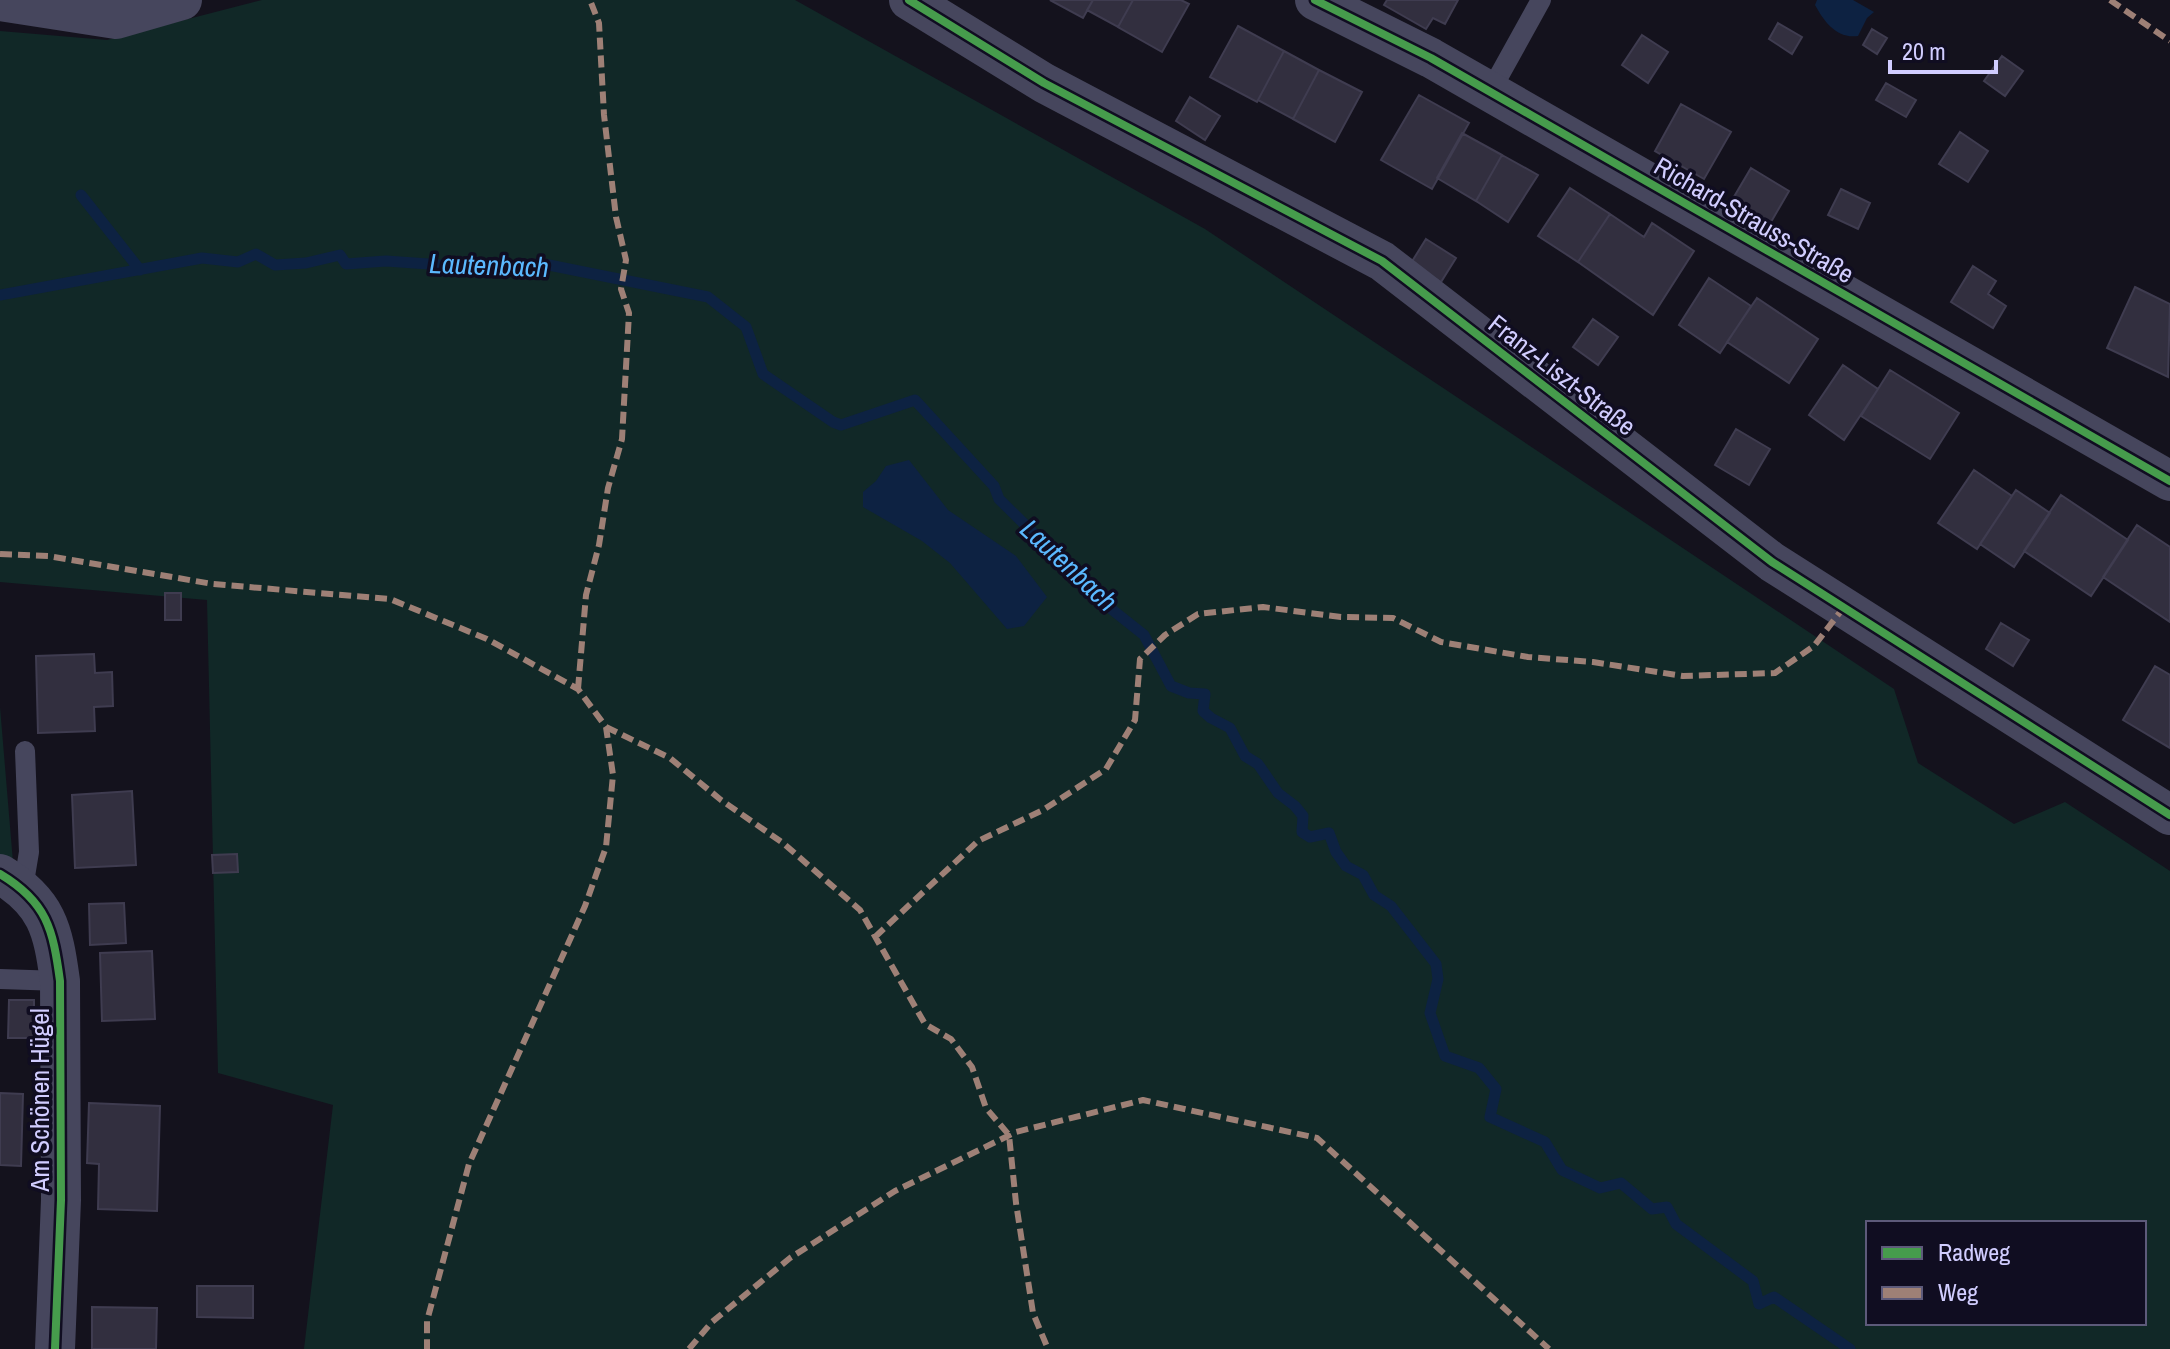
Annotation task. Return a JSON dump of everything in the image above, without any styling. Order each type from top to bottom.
[{"type":"street","points":[[0,1],[116,19],[182,0]]},
{"type":"street","name":"Franz-Liszt-Straße","points":[[909,0],[1044,83],[1382,261],[1772,562],[2170,815]]},
{"type":"street","name":"Richard-Strauss-Straße","points":[[1315,0],[1431,58],[2170,481]]},
{"type":"street","name":"Am Schönen Hügel","points":[[12,881],[46,916],[56,949],[60,981],[61,1200],[55,1349]]},
{"type":"lane","points":[[1490,92],[1541,0]]},
{"type":"lane","name":"Am Schönen Hügel","points":[[12,881],[29,852],[25,751]]},
{"type":"lane","name":"Am Schönen Hügel","points":[[0,979],[60,981]]},
{"type":"green space","points":[[262,0],[795,0],[1205,229],[1894,689],[1918,763],[2014,824],[2065,802],[2170,871],[2170,1349],[304,1349],[333,1105],[218,1073],[207,600],[0,582],[0,31],[107,40]]},
{"type":"green space","points":[[0,707],[15,886],[0,885]]},
{"type":"water","points":[[1817,0],[1853,0],[1874,12],[1867,18],[1858,36],[1843,35],[1827,23],[1815,5]]},
{"type":"water","points":[[909,460],[948,510],[1016,556],[1047,597],[1024,626],[1007,629],[950,563],[922,541],[863,507],[863,492],[876,481],[886,466]]},
{"type":"building","points":[[1050,0],[1093,0],[1083,18]]},
{"type":"building","points":[[1093,0],[1133,0],[1118,27],[1087,10]]},
{"type":"building","points":[[1133,0],[1181,0],[1189,4],[1162,52],[1118,27]]},
{"type":"building","points":[[1387,0],[1458,0],[1445,24],[1433,18],[1426,29],[1384,5]]},
{"type":"building","points":[[1778,23],[1802,37],[1792,54],[1769,39]]},
{"type":"building","points":[[1238,26],[1284,51],[1257,102],[1210,77]]},
{"type":"building","points":[[1872,29],[1887,38],[1877,54],[1863,45]]},
{"type":"building","points":[[1642,35],[1668,52],[1648,83],[1622,65]]},
{"type":"building","points":[[1284,51],[1319,70],[1293,119],[1258,100]]},
{"type":"building","points":[[2002,56],[2023,71],[2005,96],[1984,81]]},
{"type":"building","points":[[1319,70],[1362,92],[1335,142],[1293,119]]},
{"type":"building","points":[[1886,83],[1916,100],[1906,117],[1876,100]]},
{"type":"building","points":[[1419,95],[1469,123],[1432,189],[1381,160]]},
{"type":"building","points":[[1190,97],[1220,116],[1205,140],[1176,121]]},
{"type":"building","points":[[1681,104],[1731,132],[1704,179],[1655,151]]},
{"type":"building","points":[[1960,132],[1988,151],[1968,182],[1939,164]]},
{"type":"building","points":[[1462,133],[1502,155],[1476,201],[1437,178]]},
{"type":"building","points":[[1502,155],[1538,175],[1508,222],[1476,201]]},
{"type":"building","points":[[1751,168],[1789,191],[1767,229],[1728,207]]},
{"type":"building","points":[[1570,188],[1610,214],[1578,262],[1538,236]]},
{"type":"building","points":[[1841,189],[1870,203],[1858,229],[1828,215]]},
{"type":"building","points":[[1610,214],[1644,237],[1652,223],[1694,251],[1653,315],[1578,262]]},
{"type":"building","points":[[1426,239],[1456,258],[1441,282],[1411,263]]},
{"type":"building","points":[[1973,266],[1996,281],[1988,294],[2006,306],[1993,328],[1951,302]]},
{"type":"building","points":[[1709,278],[1751,306],[1720,353],[1679,325]]},
{"type":"building","points":[[2135,287],[2170,304],[2168,377],[2107,348]]},
{"type":"building","points":[[1757,298],[1818,339],[1789,383],[1727,342]]},
{"type":"building","points":[[1593,319],[1618,337],[1598,365],[1573,347]]},
{"type":"building","points":[[1843,365],[1878,389],[1844,440],[1809,415]]},
{"type":"building","points":[[1890,370],[1959,413],[1930,459],[1861,416]]},
{"type":"building","points":[[1736,429],[1770,449],[1749,485],[1715,465]]},
{"type":"building","points":[[1974,470],[2012,496],[1977,549],[1938,523]]},
{"type":"building","points":[[2016,490],[2050,513],[2014,567],[1980,544]]},
{"type":"building","points":[[2061,495],[2128,540],[2091,596],[2024,551]]},
{"type":"building","points":[[2137,525],[2170,547],[2170,622],[2103,577]]},
{"type":"building","points":[[165,593],[181,593],[181,620],[165,620]]},
{"type":"building","points":[[2001,623],[2029,640],[2013,666],[1986,649]]},
{"type":"building","points":[[94,654],[95,673],[112,672],[113,706],[94,707],[95,731],[38,733],[36,656]]},
{"type":"building","points":[[2155,666],[2170,675],[2170,748],[2123,720]]},
{"type":"building","points":[[132,791],[136,865],[75,868],[72,795]]},
{"type":"building","points":[[237,854],[238,872],[213,873],[212,855]]},
{"type":"building","points":[[124,903],[126,943],[90,945],[89,904]]},
{"type":"building","points":[[152,951],[155,1019],[102,1021],[100,953]]},
{"type":"building","points":[[9,1000],[34,1000],[34,1038],[8,1038]]},
{"type":"building","points":[[0,1093],[23,1094],[21,1166],[0,1165]]},
{"type":"building","points":[[89,1103],[160,1106],[157,1211],[98,1209],[99,1164],[87,1163]]},
{"type":"building","points":[[197,1286],[253,1286],[253,1318],[197,1317]]},
{"type":"building","points":[[92,1307],[157,1308],[156,1349],[92,1349]]},
{"type":"waterway","points":[[81,195],[140,270]]},
{"type":"waterway","name":"Lautenbach","points":[[0,295],[202,258],[238,262],[256,254],[275,265],[306,263],[340,255],[346,264],[386,261],[528,271],[539,263],[708,297],[746,327],[763,374],[841,425],[915,400],[994,486],[999,499],[1105,604],[1144,635],[1171,686],[1189,693],[1205,694],[1203,711],[1230,728],[1245,756],[1258,764],[1278,793],[1295,806],[1303,816],[1302,832],[1310,837],[1329,833],[1336,852],[1346,866],[1363,875],[1374,895],[1391,906],[1436,964],[1438,979],[1430,1013],[1445,1056],[1479,1068],[1496,1089],[1490,1117],[1545,1142],[1562,1170],[1600,1188],[1621,1183],[1652,1209],[1667,1207],[1676,1224],[1753,1281],[1759,1304],[1774,1297],[1850,1349]]},
{"type":"marked path","points":[[578,689],[586,595],[599,545],[608,488],[622,439],[629,313],[621,289],[626,260],[616,217],[604,115],[599,23],[590,0]]},
{"type":"marked path","points":[[2110,0],[2170,41]]},
{"type":"marked path","points":[[0,554],[48,556],[213,584],[390,599],[487,639],[578,689],[606,727],[613,775],[606,847],[585,906],[469,1164],[427,1321],[427,1349]]},
{"type":"marked path","points":[[875,937],[978,841],[1043,810],[1106,769],[1135,720],[1140,659],[1165,635],[1198,614],[1263,607],[1341,617],[1393,618],[1441,642],[1528,657],[1593,662],[1683,676],[1775,673],[1814,646],[1844,607]]},
{"type":"marked path","points":[[606,727],[670,758],[721,800],[783,843],[860,910],[925,1024],[951,1039],[972,1067],[986,1108],[1009,1135],[1033,1313],[1048,1349]]},
{"type":"marked path","points":[[689,1349],[712,1322],[790,1258],[895,1191],[1016,1132],[1143,1100],[1317,1138],[1549,1349]]},
{"type":"cycle path","points":[[909,0],[1044,83],[1382,261],[1772,562],[2170,815]]},
{"type":"cycle path","points":[[1315,0],[1431,58],[2170,481]]},
{"type":"cycle path","points":[[0,874],[28,895],[45,918],[60,981],[61,1200],[55,1349]]}]
